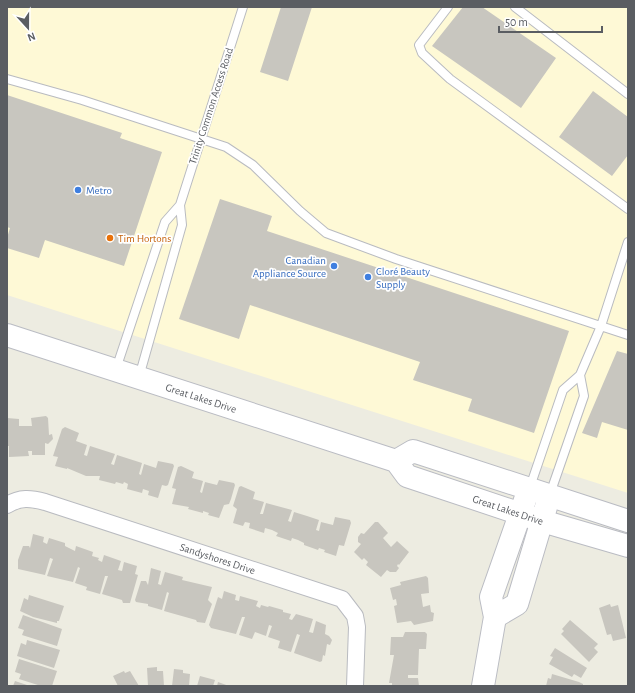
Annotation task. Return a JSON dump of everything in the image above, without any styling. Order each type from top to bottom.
[{"type":"street","name":"Great Lakes Drive","points":[[7,335],[396,461],[407,476],[542,521],[628,546]]},
{"type":"street","points":[[396,461],[413,451],[628,521]]},
{"type":"street","points":[[483,686],[495,617],[491,598],[520,513],[539,493]]},
{"type":"street","points":[[495,617],[517,604],[542,521],[539,493]]},
{"type":"street","name":"Sandyshores Drive","points":[[7,505],[20,498],[45,502],[342,599],[355,616],[357,627],[355,686]]},
{"type":"lane","name":"Trinity Common Access Road","points":[[139,378],[182,225],[180,205],[200,139],[244,7]]},
{"type":"lane","points":[[448,7],[419,45],[422,52],[450,79],[628,209]]},
{"type":"lane","points":[[515,7],[628,94]]},
{"type":"lane","points":[[7,79],[82,100],[226,148],[254,165],[300,211],[326,233],[382,254],[628,335]]},
{"type":"lane","name":"Trinity Common Access Road","points":[[116,370],[165,222],[180,205]]},
{"type":"lane","points":[[539,493],[563,390],[580,375],[601,326],[628,242]]},
{"type":"lane","points":[[539,493],[584,396],[580,375]]},
{"type":"shaded area","points":[[7,7],[628,7],[628,493],[7,295]]},
{"type":"building","points":[[281,7],[312,7],[288,81],[260,72]]},
{"type":"building","points":[[463,7],[482,7],[556,58],[521,108],[432,46]]},
{"type":"building","points":[[593,91],[628,117],[628,155],[612,176],[559,137]]},
{"type":"building","name":"Metro","points":[[7,95],[122,133],[120,138],[162,152],[124,266],[45,240],[39,258],[7,248],[7,238],[10,228],[7,227]]},
{"type":"building","points":[[220,199],[272,216],[267,231],[569,331],[534,433],[468,411],[472,399],[413,380],[420,362],[250,305],[239,339],[179,319]]},
{"type":"building","points":[[617,351],[628,354],[628,430],[602,422],[597,438],[582,433]]},
{"type":"building","points":[[46,416],[48,418],[49,435],[52,434],[53,439],[48,444],[45,443],[45,455],[32,455],[32,451],[28,451],[29,456],[9,457],[9,446],[7,446],[7,418],[19,419],[19,426],[32,426],[31,418]]},
{"type":"building","points":[[65,427],[79,433],[76,441],[87,445],[84,455],[87,456],[90,446],[115,454],[111,464],[114,465],[117,455],[142,463],[139,474],[141,475],[144,464],[156,468],[158,461],[173,464],[174,466],[168,485],[162,485],[158,498],[148,495],[149,491],[143,489],[142,493],[127,489],[128,484],[124,482],[123,484],[116,482],[115,484],[99,480],[100,476],[86,476],[67,468],[55,466],[58,457],[53,456],[62,429]]},
{"type":"building","points":[[181,466],[194,472],[192,478],[203,481],[200,492],[202,493],[205,482],[217,485],[219,480],[234,483],[235,485],[229,504],[224,505],[219,518],[208,515],[209,513],[203,511],[203,513],[188,509],[189,507],[172,504],[176,489],[172,488],[178,467]]},
{"type":"building","points":[[241,486],[255,492],[253,499],[264,502],[260,514],[263,514],[266,503],[292,510],[288,521],[291,522],[294,512],[307,516],[319,520],[316,530],[319,531],[321,522],[333,525],[335,517],[350,520],[351,523],[344,546],[339,545],[336,556],[324,552],[325,550],[319,548],[318,550],[304,545],[304,543],[292,538],[291,541],[276,536],[278,533],[272,530],[265,528],[264,533],[249,528],[250,523],[245,522],[243,526],[233,523],[237,509],[233,506],[239,487]]},
{"type":"building","points":[[375,522],[378,522],[388,533],[383,538],[391,547],[397,541],[409,552],[399,565],[398,564],[397,566],[399,568],[396,572],[390,572],[387,570],[381,577],[366,565],[368,562],[364,558],[362,560],[354,552],[361,544],[358,542],[358,537],[361,533],[364,534]]},
{"type":"building","points":[[33,534],[44,537],[43,542],[47,544],[49,538],[65,543],[65,546],[75,551],[76,546],[93,552],[92,556],[99,558],[98,560],[102,562],[104,555],[121,561],[118,570],[122,571],[124,562],[137,566],[135,574],[138,575],[130,603],[123,603],[122,600],[102,594],[108,576],[105,576],[100,594],[86,590],[87,587],[75,583],[80,568],[78,567],[73,582],[47,576],[53,559],[50,558],[45,575],[18,569],[18,560],[23,546],[29,546],[30,548]]},
{"type":"building","points":[[151,568],[161,571],[158,584],[161,585],[165,572],[183,577],[182,580],[212,587],[208,600],[212,604],[205,623],[197,622],[196,620],[164,611],[169,593],[167,592],[162,610],[148,606],[148,604],[136,602],[135,600],[141,581],[146,581],[148,585]]},
{"type":"building","points":[[426,576],[428,578],[429,593],[421,594],[423,607],[430,605],[431,612],[434,613],[433,621],[414,625],[411,621],[397,623],[394,606],[397,605],[396,599],[393,600],[390,588],[401,585],[400,582]]},
{"type":"building","points":[[224,591],[236,595],[235,600],[239,601],[240,596],[258,601],[256,606],[260,608],[261,605],[283,610],[283,612],[291,614],[289,619],[292,620],[296,614],[313,619],[309,632],[313,633],[316,621],[326,625],[325,634],[332,640],[330,645],[327,644],[325,656],[323,655],[322,661],[320,662],[294,653],[300,635],[297,634],[291,652],[278,648],[280,641],[268,637],[272,626],[269,625],[266,636],[255,632],[252,639],[239,635],[245,617],[242,617],[236,634],[211,628],[209,625],[218,597],[222,599]]},
{"type":"building","points":[[29,595],[64,606],[59,621],[57,621],[57,623],[33,617],[20,611],[24,598],[28,600]]},
{"type":"building","points":[[610,604],[611,607],[618,605],[626,638],[613,641],[611,634],[607,635],[599,608]]},
{"type":"building","points":[[23,615],[62,629],[57,646],[22,635],[24,630],[18,628]]},
{"type":"building","points":[[570,620],[598,644],[594,648],[598,652],[589,662],[561,634],[564,631],[562,629]]},
{"type":"building","points":[[405,632],[425,632],[427,634],[426,649],[419,649],[418,675],[408,675],[408,678],[418,678],[419,686],[392,686],[392,683],[389,683],[394,655],[390,655],[391,637],[403,637]]},
{"type":"building","points":[[27,640],[60,650],[54,668],[17,656],[21,643],[26,645]]},
{"type":"building","points":[[555,648],[587,668],[581,678],[574,674],[572,677],[549,664],[553,657],[550,656]]},
{"type":"building","points":[[19,659],[57,671],[52,686],[41,686],[19,679],[21,674],[15,672]]},
{"type":"building","points":[[157,667],[157,671],[163,671],[164,686],[148,686],[147,668]]},
{"type":"building","points":[[174,669],[183,670],[183,673],[190,674],[189,686],[172,686]]},
{"type":"building","points":[[124,671],[125,673],[130,671],[139,686],[118,686],[113,676]]},
{"type":"building","points":[[552,674],[579,682],[583,684],[583,686],[546,686],[548,678],[551,679]]},
{"type":"building","points":[[200,676],[215,680],[213,686],[197,686]]},
{"type":"building","points":[[15,681],[30,686],[13,686]]},
{"type":"building","points":[[218,682],[229,686],[217,686]]},
{"type":"place","name":"Metro","points":[[78,190]]},
{"type":"place","name":"Tim Hortons","points":[[110,238]]},
{"type":"place","name":"Canadian Appliance Source","points":[[334,266]]},
{"type":"place","name":"Cloré Beauty Supply","points":[[368,277]]}]
